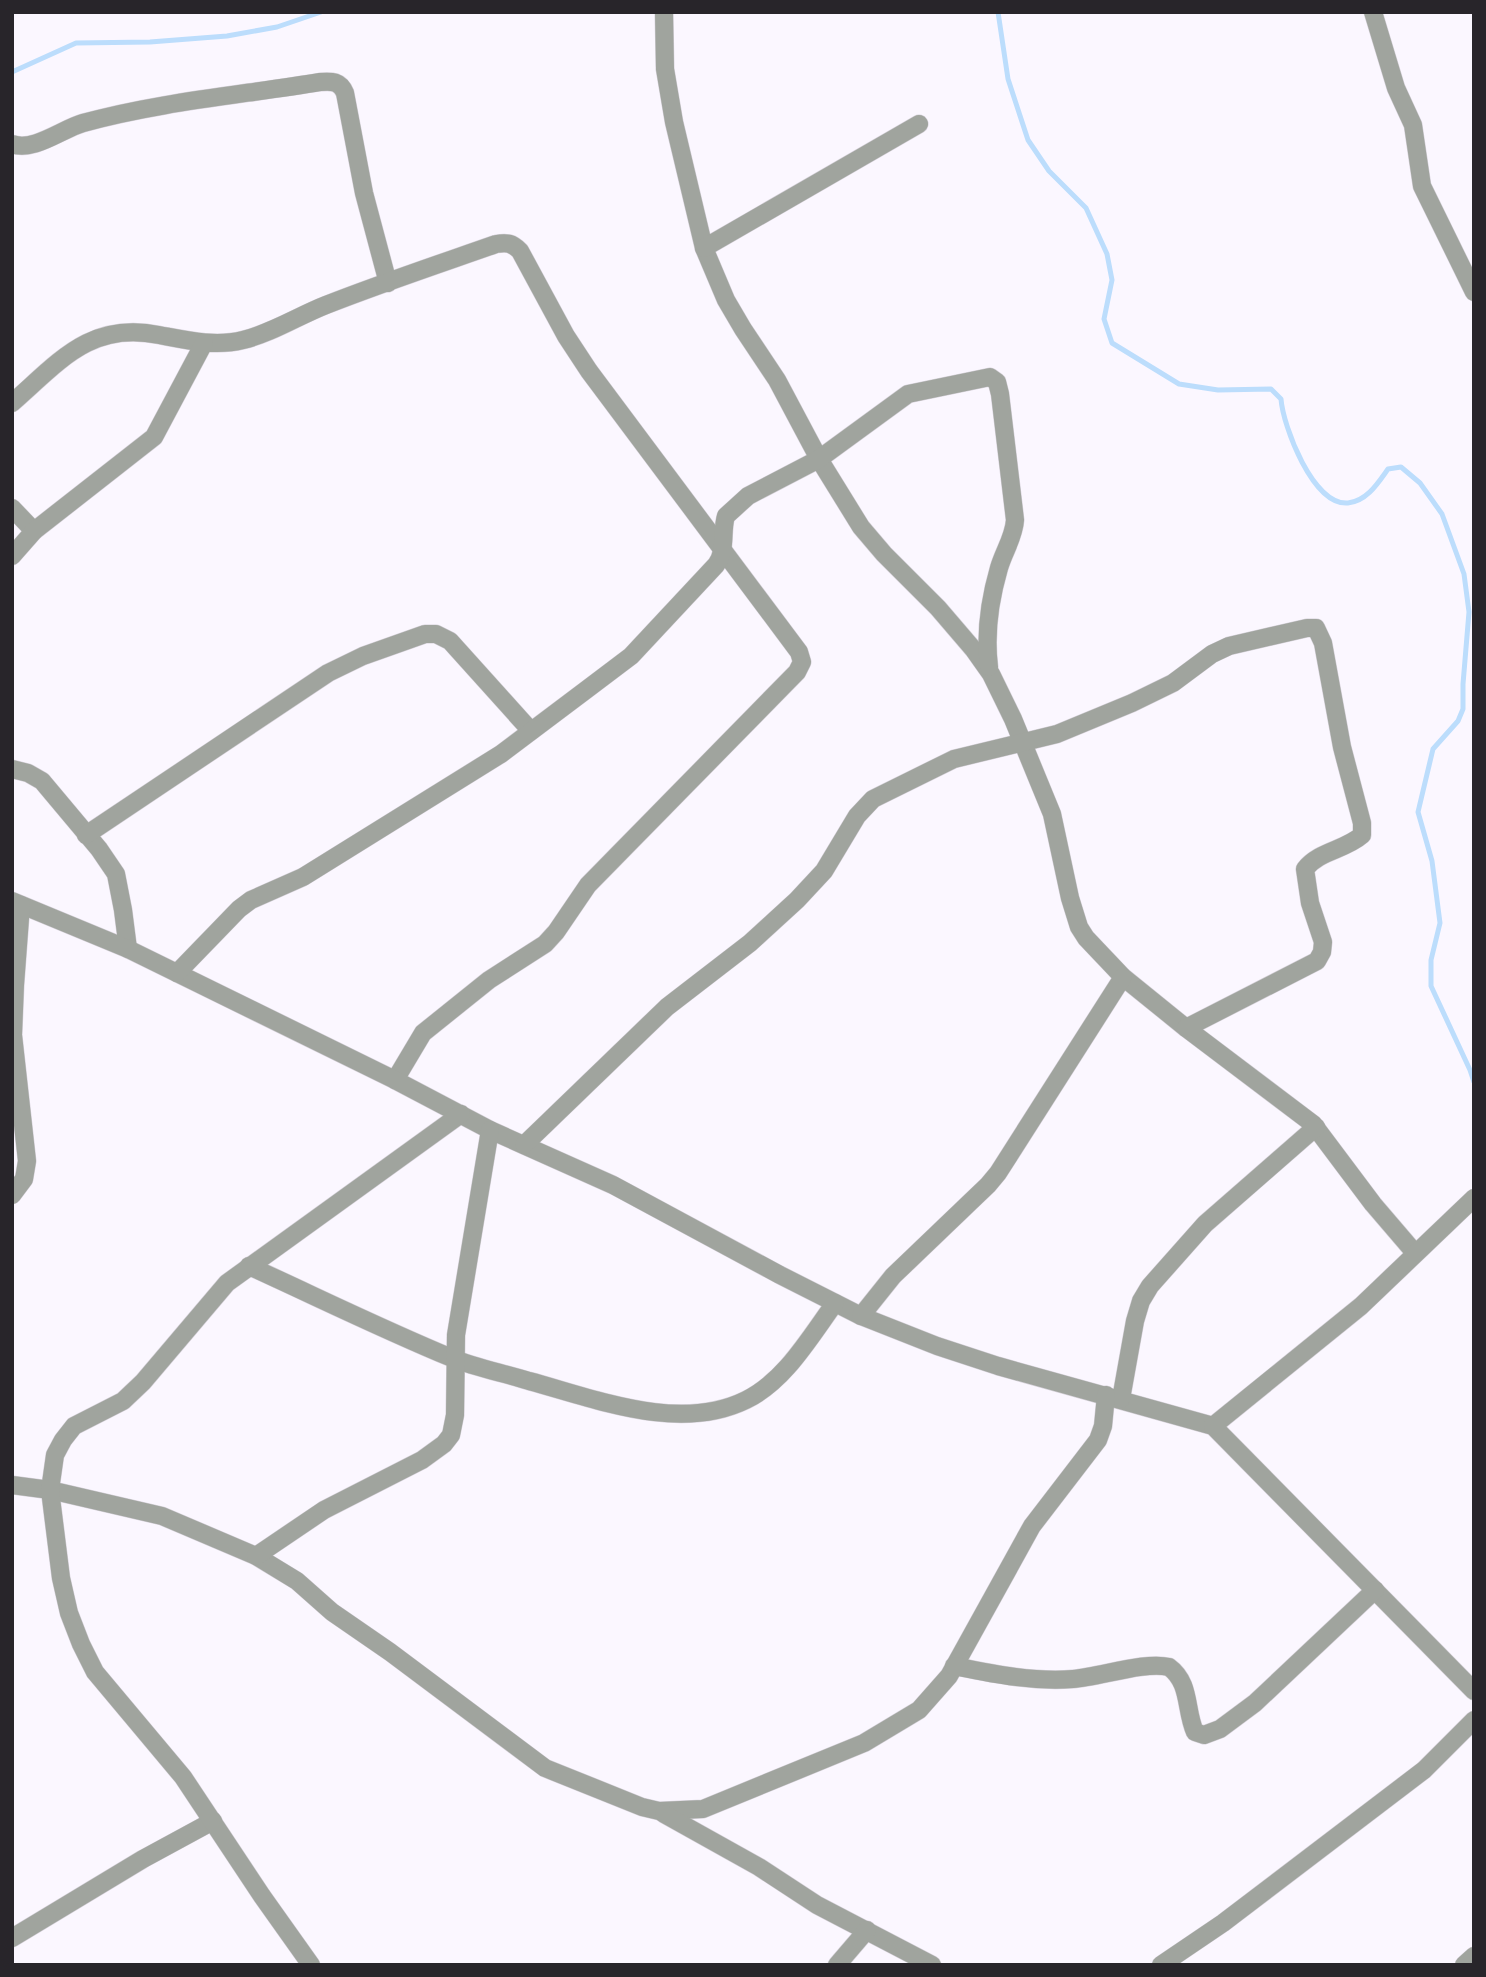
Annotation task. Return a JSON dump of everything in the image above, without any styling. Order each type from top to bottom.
[{"type":"street","points":[[664,12],[666,69],[672,109],[704,248],[732,310],[777,380],[819,459],[861,527],[945,616],[990,674],[1023,743],[1052,814],[1079,927],[1086,938],[1123,976],[1186,1028],[1316,1127],[1373,1204],[1415,1253]]},
{"type":"street","points":[[1373,12],[1396,88],[1413,125],[1422,186],[1474,292]]},
{"type":"street","points":[[12,144],[32,144],[80,124],[149,108],[320,82],[337,82],[345,93],[364,193],[388,283]]},
{"type":"street","points":[[704,248],[919,124]]},
{"type":"street","points":[[12,403],[87,341],[130,332],[204,343],[244,340],[326,305],[496,244],[513,244],[520,251],[566,336],[589,372],[799,652],[801,667],[588,886],[545,944],[489,980],[423,1032],[395,1080]]},
{"type":"street","points":[[12,556],[34,531],[154,437],[204,343]]},
{"type":"street","points":[[177,973],[251,900],[303,877],[501,754],[631,656],[721,558],[724,522],[735,505],[819,459],[908,394],[990,377],[996,379],[1000,394],[1015,520],[998,570],[989,623],[986,645],[990,674]]},
{"type":"street","points":[[12,508],[34,531]]},
{"type":"street","points":[[524,1145],[667,1007],[750,943],[797,900],[824,871],[857,816],[873,799],[954,759],[982,750],[1023,743],[1084,723],[1173,683],[1229,646],[1313,627],[1320,632],[1342,747],[1362,823],[1362,835],[1351,844],[1311,862],[1305,869],[1310,903],[1323,942],[1317,961],[1186,1028]]},
{"type":"street","points":[[86,835],[328,673],[363,656],[425,634],[436,634],[450,641],[531,731]]},
{"type":"street","points":[[12,769],[28,773],[42,781],[99,849],[116,874],[128,949]]},
{"type":"street","points":[[12,1195],[24,1180],[27,1161],[13,1035],[17,903],[128,949],[395,1080],[490,1130],[613,1185],[861,1316],[961,1354],[1213,1426],[1474,1690]]},
{"type":"street","points":[[861,1316],[893,1276],[988,1185],[1123,976]]},
{"type":"street","points":[[311,1965],[162,1750],[95,1672],[80,1644],[61,1578],[50,1490],[55,1455],[74,1426],[131,1394],[214,1297],[249,1266],[461,1114]]},
{"type":"street","points":[[659,1811],[703,1809],[864,1743],[919,1710],[934,1695],[954,1666],[1032,1526],[1102,1433],[1141,1301],[1150,1286],[1205,1224],[1316,1127]]},
{"type":"street","points":[[256,1556],[314,1516],[422,1460],[444,1444],[454,1426],[456,1335],[490,1130]]},
{"type":"street","points":[[1213,1426],[1361,1306],[1474,1198]]},
{"type":"street","points":[[249,1266],[455,1360],[601,1401],[680,1414],[723,1410],[767,1387],[783,1371],[835,1303]]},
{"type":"street","points":[[12,1485],[50,1490],[162,1516],[256,1556],[297,1581],[332,1612],[390,1652],[531,1759],[586,1786],[659,1811],[759,1867],[817,1905],[932,1965]]},
{"type":"street","points":[[954,1666],[1026,1680],[1075,1679],[1154,1666],[1169,1667],[1178,1676],[1187,1695],[1195,1732],[1204,1735],[1220,1729],[1255,1703],[1375,1590]]},
{"type":"street","points":[[1161,1965],[1223,1923],[1403,1787],[1474,1720]]},
{"type":"street","points":[[12,1938],[143,1859],[213,1821]]},
{"type":"street","points":[[837,1965],[867,1930]]},
{"type":"street","points":[[1464,1965],[1474,1956]]},
{"type":"waterway","points":[[12,72],[76,43],[150,42],[227,36],[277,27],[321,12]]},
{"type":"waterway","points":[[998,12],[1008,79],[1028,140],[1049,171],[1086,208],[1107,254],[1112,280],[1104,319],[1112,343],[1179,384],[1218,390],[1271,389],[1281,399],[1287,427],[1302,462],[1323,492],[1335,500],[1355,502],[1371,490],[1388,469],[1401,467],[1420,483],[1442,514],[1464,574],[1469,612],[1463,709],[1458,721],[1433,749],[1418,812],[1432,861],[1440,923],[1431,960],[1431,986],[1474,1082]]}]
